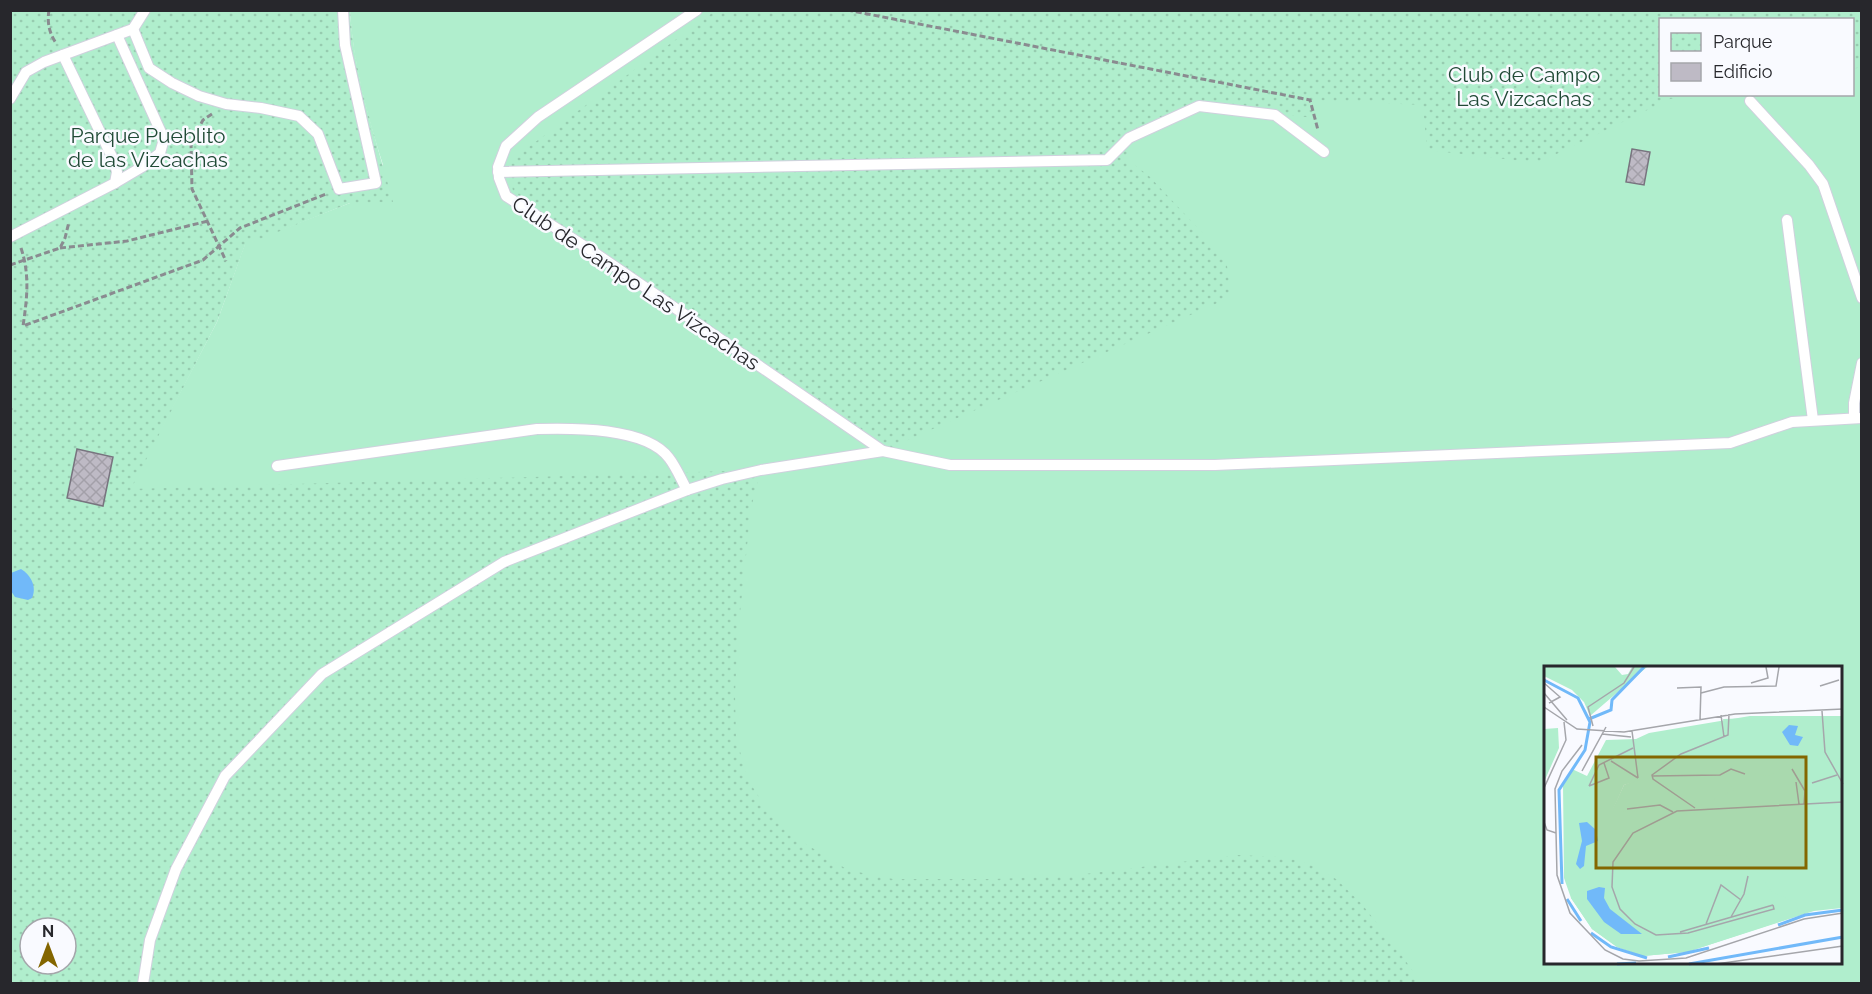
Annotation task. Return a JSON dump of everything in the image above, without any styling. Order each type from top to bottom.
[{"type":"lane","points":[[10,99],[26,72],[44,62],[133,29],[145,10]]},
{"type":"lane","points":[[133,29],[149,68],[172,83],[199,96],[226,104],[299,116],[318,134],[339,189],[376,183],[345,45],[344,10]]},
{"type":"lane","name":"Club de Campo Las Vizcachas","points":[[697,10],[537,117],[506,146],[501,156],[498,172],[506,196],[598,255],[883,451]]},
{"type":"lane","points":[[14,236],[115,183],[160,153],[164,139],[117,35]]},
{"type":"lane","points":[[63,55],[114,161],[117,172],[115,183]]},
{"type":"lane","points":[[1750,101],[1809,165],[1823,184],[1862,298]]},
{"type":"lane","points":[[498,172],[1107,160],[1129,138],[1199,106],[1275,114],[1324,152]]},
{"type":"lane","points":[[1788,220],[1813,420]]},
{"type":"lane","points":[[143,984],[150,940],[176,869],[225,776],[322,674],[504,562],[687,490],[761,470],[883,451],[950,465],[1215,465],[1730,442],[1792,422],[1858,418],[1854,403],[1862,363]]},
{"type":"lane","points":[[277,466],[537,429],[566,428],[607,431],[647,441],[668,456],[687,490]]},
{"type":"path","points":[[49,10],[51,35],[63,55]]},
{"type":"path","points":[[847,10],[1310,100],[1324,152]]},
{"type":"path","points":[[226,104],[203,120],[191,142],[192,189],[226,261]]},
{"type":"path","points":[[14,236],[25,260],[28,286],[23,326],[203,260],[240,228],[339,189]]},
{"type":"path","points":[[60,248],[65,238],[70,208]]},
{"type":"path","points":[[10,265],[60,248],[127,241],[208,221]]},
{"type":"green space","name":"Parque Pueblito de las Vizcachas","points":[[350,10],[361,83],[393,202],[350,203],[245,245],[217,322],[131,489],[761,470],[751,508],[738,632],[735,694],[736,736],[747,778],[769,813],[801,841],[848,870],[893,879],[1069,876],[1237,855],[1284,857],[1309,864],[1336,879],[1361,903],[1421,983],[11,984],[11,11]]},
{"type":"green space","name":"Club de Campo Las Vizcachas","points":[[350,11],[1861,11],[1861,983],[11,984],[18,935],[18,976],[78,976],[78,916],[21,916],[63,617],[217,322],[245,244],[350,203],[383,165],[354,50]]},
{"type":"green space","points":[[715,11],[1861,11],[1861,67],[1854,69],[1854,18],[1659,18],[1659,96],[1690,96],[1670,99],[1538,163],[1427,150],[1423,105],[1310,100],[1315,118],[1199,106],[1129,137],[1128,160],[1149,176],[1226,258],[1231,297],[883,451],[513,191],[508,162]]},
{"type":"water","points":[[21,569],[30,578],[33,586],[32,598],[28,600],[15,597],[11,591],[11,573]]},
{"type":"building","points":[[1632,149],[1650,152],[1644,185],[1626,182]]},
{"type":"building","points":[[77,449],[113,457],[103,506],[67,498]]}]
